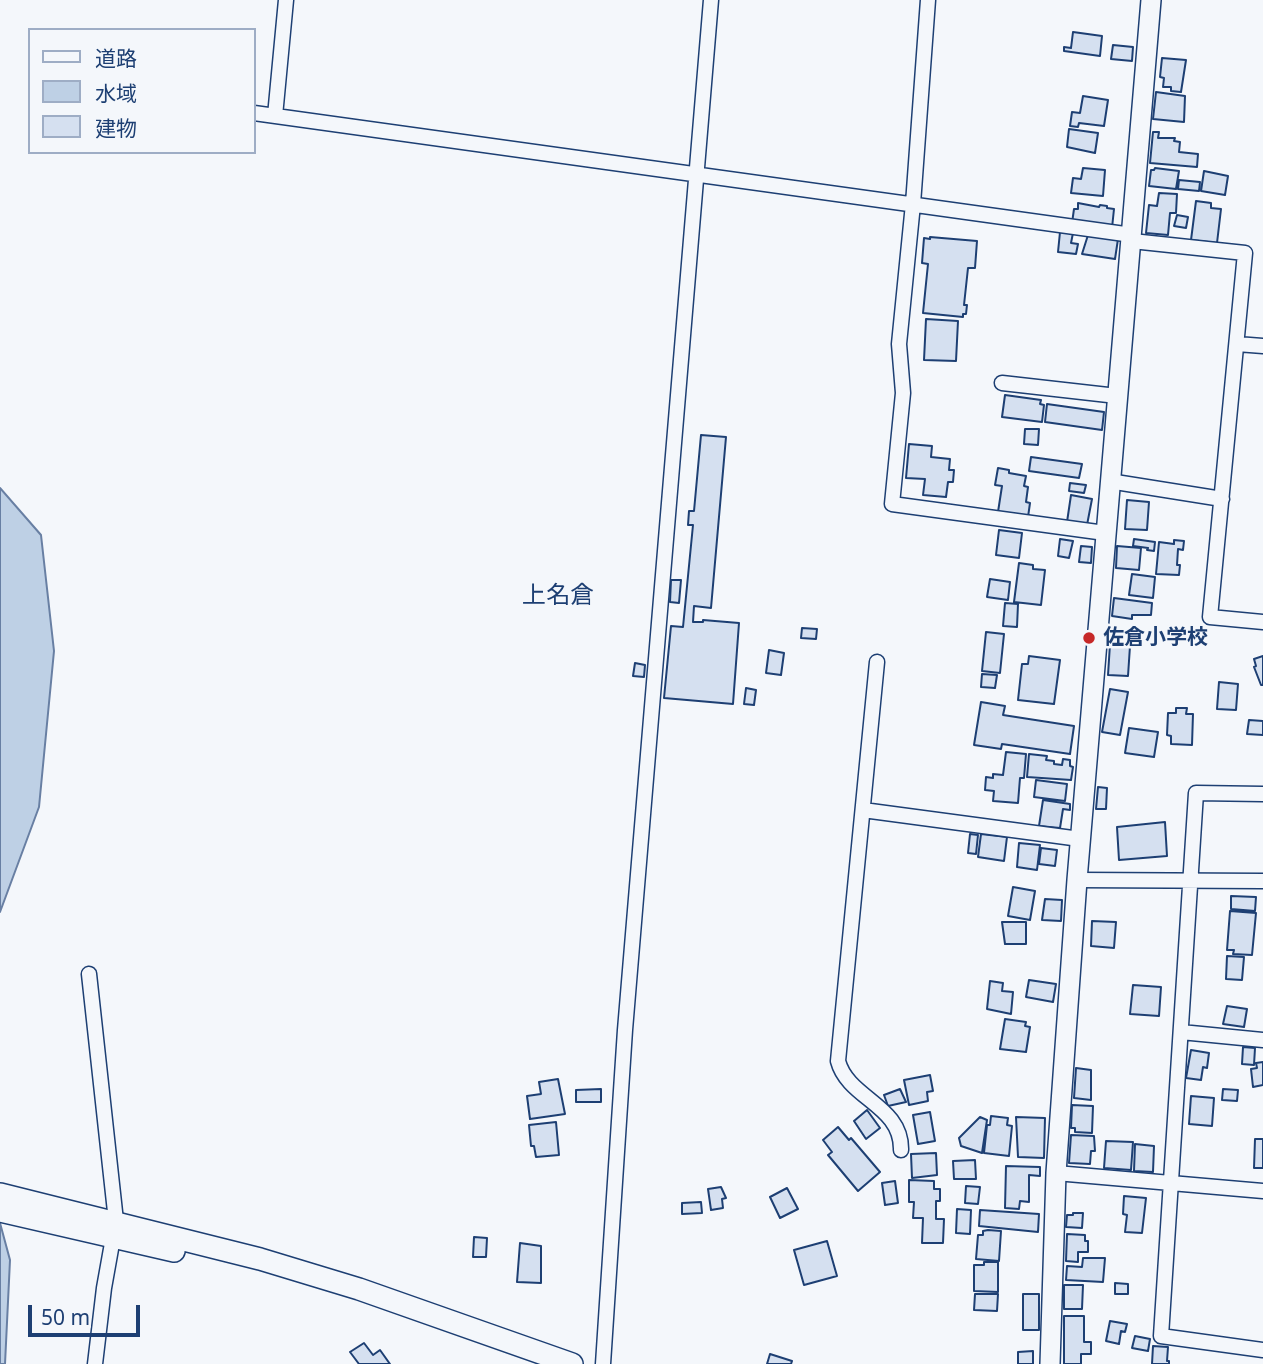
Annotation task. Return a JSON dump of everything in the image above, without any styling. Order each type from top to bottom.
[{"type":"main road","points":[[0,1194],[343,1298],[530,1364]]},
{"type":"main road","points":[[0,1210],[109,1228],[260,1259],[359,1289],[572,1364]]},
{"type":"street","points":[[275,116],[286,0]]},
{"type":"street","points":[[603,1364],[625,1030],[711,0]]},
{"type":"street","points":[[928,0],[913,204],[899,344],[903,393],[892,504],[1105,533]]},
{"type":"street","points":[[1050,1364],[1056,1173],[1080,839],[1151,0]]},
{"type":"street","points":[[256,113],[1245,253],[1210,617],[1263,622]]},
{"type":"street","points":[[1237,344],[1263,346]]},
{"type":"street","points":[[1002,383],[1117,397]]},
{"type":"street","points":[[1109,481],[1222,499]]},
{"type":"street","points":[[877,662],[838,1061],[848,1082],[890,1115],[901,1150]]},
{"type":"street","points":[[1263,794],[1196,793],[1161,1336],[1263,1350]]},
{"type":"street","points":[[863,810],[1080,839]]},
{"type":"street","points":[[1077,880],[1263,880]]},
{"type":"street","points":[[89,974],[109,1228],[95,1364]]},
{"type":"street","points":[[1181,1032],[1263,1041]]},
{"type":"street","points":[[1056,1173],[1263,1191]]},
{"type":"water","points":[[0,488],[41,535],[54,651],[39,807],[0,912]]},
{"type":"water","points":[[0,1223],[10,1260],[5,1364],[0,1364]]},
{"type":"building","points":[[1073,32],[1102,36],[1100,56],[1064,51],[1064,47],[1071,48]]},
{"type":"building","points":[[1113,45],[1133,47],[1132,61],[1111,59]]},
{"type":"building","points":[[1162,58],[1186,60],[1181,92],[1171,91],[1171,87],[1163,87],[1164,78],[1160,77]]},
{"type":"building","points":[[1156,92],[1185,96],[1184,122],[1153,119]]},
{"type":"building","points":[[1083,96],[1108,100],[1104,126],[1079,123],[1078,127],[1070,126],[1072,112],[1080,113]]},
{"type":"building","points":[[1069,129],[1098,133],[1095,153],[1067,147]]},
{"type":"building","points":[[1153,132],[1159,132],[1158,138],[1175,138],[1174,141],[1180,142],[1179,152],[1198,154],[1197,167],[1150,163]]},
{"type":"building","points":[[1083,168],[1105,170],[1103,196],[1071,193],[1073,178],[1081,179]]},
{"type":"building","points":[[1155,168],[1179,171],[1176,189],[1149,186],[1151,170]]},
{"type":"building","points":[[1204,171],[1228,176],[1225,195],[1201,191]]},
{"type":"building","points":[[1179,180],[1200,182],[1199,191],[1178,189]]},
{"type":"building","points":[[1159,193],[1177,194],[1176,213],[1170,213],[1168,235],[1146,233],[1149,205],[1157,206]]},
{"type":"building","points":[[1196,201],[1211,203],[1211,208],[1221,209],[1217,243],[1191,240]]},
{"type":"building","points":[[1078,203],[1114,209],[1112,228],[1072,223],[1074,209],[1078,209]]},
{"type":"building","points":[[1177,215],[1188,217],[1186,228],[1174,226]]},
{"type":"building","points":[[1060,232],[1073,233],[1071,243],[1078,244],[1076,254],[1058,252]]},
{"type":"building","points":[[1088,235],[1118,239],[1115,259],[1082,254]]},
{"type":"building","points":[[924,238],[977,241],[975,268],[968,268],[964,305],[967,305],[963,317],[923,313],[928,264],[922,263]]},
{"type":"building","points":[[926,319],[958,321],[956,361],[924,360]]},
{"type":"building","points":[[1005,395],[1041,400],[1040,404],[1044,405],[1042,422],[1002,417]]},
{"type":"building","points":[[1047,404],[1104,412],[1102,430],[1045,422]]},
{"type":"building","points":[[1025,429],[1039,429],[1038,445],[1024,444]]},
{"type":"building","points":[[701,435],[726,437],[711,608],[694,606],[693,622],[703,620],[739,623],[733,704],[664,698],[671,626],[683,627],[693,525],[688,525],[689,511],[694,511]]},
{"type":"building","points":[[909,444],[932,446],[931,457],[950,459],[949,470],[954,470],[953,482],[948,482],[946,497],[923,495],[925,479],[906,478]]},
{"type":"building","points":[[1031,457],[1082,464],[1079,478],[1029,471]]},
{"type":"building","points":[[998,468],[1026,476],[1026,502],[1030,503],[1028,517],[998,512],[1002,486],[995,485]]},
{"type":"building","points":[[1070,483],[1086,485],[1084,493],[1069,491]]},
{"type":"building","points":[[1071,495],[1092,499],[1087,525],[1067,522]]},
{"type":"building","points":[[1127,500],[1149,502],[1147,530],[1125,529]]},
{"type":"building","points":[[999,530],[1022,533],[1019,558],[996,555]]},
{"type":"building","points":[[1060,539],[1073,541],[1069,558],[1058,556]]},
{"type":"building","points":[[1134,539],[1155,542],[1154,551],[1133,546]]},
{"type":"building","points":[[1174,540],[1184,541],[1183,550],[1178,549],[1179,575],[1156,574],[1159,542],[1174,544]]},
{"type":"building","points":[[1081,546],[1092,547],[1091,563],[1079,562]]},
{"type":"building","points":[[1117,546],[1141,548],[1139,570],[1116,568]]},
{"type":"building","points":[[1019,563],[1033,565],[1033,569],[1045,570],[1041,605],[1014,602]]},
{"type":"building","points":[[1132,574],[1155,577],[1153,598],[1129,595]]},
{"type":"building","points":[[990,579],[1010,582],[1008,600],[987,597]]},
{"type":"building","points":[[671,580],[681,580],[679,603],[670,602]]},
{"type":"building","points":[[1114,598],[1152,603],[1151,615],[1132,615],[1132,619],[1112,616]]},
{"type":"building","points":[[1005,603],[1018,604],[1017,627],[1003,626]]},
{"type":"building","points":[[802,628],[817,629],[816,639],[801,638]]},
{"type":"building","points":[[986,632],[1004,634],[1000,673],[982,671]]},
{"type":"building","points":[[1110,644],[1130,646],[1128,676],[1108,675]]},
{"type":"building","points":[[769,650],[784,653],[781,675],[766,673]]},
{"type":"building","points":[[1029,656],[1060,660],[1054,704],[1018,700],[1022,664],[1028,664]]},
{"type":"building","points":[[1263,656],[1263,685],[1261,685],[1254,659]]},
{"type":"building","points":[[635,663],[645,665],[644,677],[633,676]]},
{"type":"building","points":[[982,674],[997,675],[995,688],[981,687]]},
{"type":"building","points":[[1219,682],[1238,684],[1236,710],[1217,709]]},
{"type":"building","points":[[746,688],[756,690],[754,705],[744,704]]},
{"type":"building","points":[[1110,689],[1128,692],[1120,735],[1102,732]]},
{"type":"building","points":[[981,702],[1005,706],[1003,715],[1074,726],[1070,754],[1002,744],[1001,749],[974,745]]},
{"type":"building","points":[[1176,708],[1187,708],[1186,714],[1193,714],[1192,745],[1171,744],[1171,736],[1167,735],[1168,713],[1176,713]]},
{"type":"building","points":[[1249,720],[1263,721],[1263,735],[1247,734]]},
{"type":"building","points":[[1129,728],[1158,732],[1154,757],[1125,753]]},
{"type":"building","points":[[1006,752],[1026,754],[1018,803],[993,801],[994,791],[985,790],[986,777],[993,778],[993,774],[1003,775]]},
{"type":"building","points":[[1029,754],[1047,756],[1046,760],[1054,761],[1054,764],[1062,765],[1063,759],[1070,760],[1070,766],[1073,767],[1071,780],[1027,777]]},
{"type":"building","points":[[1036,780],[1067,784],[1065,801],[1034,797]]},
{"type":"building","points":[[1098,787],[1107,788],[1106,809],[1096,809]]},
{"type":"building","points":[[1043,800],[1070,804],[1070,810],[1063,809],[1060,828],[1039,826]]},
{"type":"building","points":[[1165,822],[1167,856],[1119,860],[1117,827]]},
{"type":"building","points":[[970,834],[978,835],[976,854],[968,853]]},
{"type":"building","points":[[981,834],[1007,837],[1004,861],[978,857]]},
{"type":"building","points":[[1019,843],[1040,845],[1037,870],[1017,867]]},
{"type":"building","points":[[1041,848],[1057,850],[1055,866],[1039,864]]},
{"type":"building","points":[[1013,887],[1035,891],[1030,920],[1008,916]]},
{"type":"building","points":[[1231,896],[1256,897],[1255,911],[1231,909]]},
{"type":"building","points":[[1045,899],[1062,900],[1061,921],[1042,920]]},
{"type":"building","points":[[1230,911],[1256,913],[1252,955],[1233,954],[1234,950],[1227,950]]},
{"type":"building","points":[[1092,921],[1116,922],[1114,948],[1091,946]]},
{"type":"building","points":[[1002,922],[1026,922],[1026,944],[1005,944]]},
{"type":"building","points":[[1227,956],[1244,957],[1242,980],[1226,979]]},
{"type":"building","points":[[1029,980],[1056,984],[1053,1002],[1026,997]]},
{"type":"building","points":[[990,981],[1003,983],[1002,991],[1013,992],[1011,1014],[987,1009]]},
{"type":"building","points":[[1133,985],[1161,987],[1159,1016],[1130,1014]]},
{"type":"building","points":[[1227,1006],[1247,1009],[1244,1027],[1223,1024]]},
{"type":"building","points":[[1005,1019],[1026,1022],[1025,1026],[1030,1027],[1026,1052],[1000,1049]]},
{"type":"building","points":[[1243,1047],[1255,1048],[1254,1065],[1242,1064]]},
{"type":"building","points":[[1191,1050],[1209,1053],[1207,1068],[1203,1067],[1201,1080],[1186,1078]]},
{"type":"building","points":[[1263,1062],[1263,1085],[1253,1087],[1251,1069],[1257,1068],[1256,1063]]},
{"type":"building","points":[[1076,1068],[1091,1070],[1091,1100],[1074,1098]]},
{"type":"building","points":[[930,1075],[933,1091],[927,1092],[928,1101],[909,1105],[904,1080]]},
{"type":"building","points":[[558,1079],[565,1114],[530,1119],[527,1096],[541,1094],[539,1082]]},
{"type":"building","points":[[601,1089],[601,1102],[576,1102],[576,1090]]},
{"type":"building","points":[[900,1089],[906,1102],[888,1106],[884,1095]]},
{"type":"building","points":[[1223,1089],[1238,1090],[1237,1101],[1222,1100]]},
{"type":"building","points":[[1191,1096],[1214,1098],[1212,1126],[1189,1124]]},
{"type":"building","points":[[1072,1105],[1093,1106],[1092,1133],[1075,1132],[1075,1128],[1071,1128]]},
{"type":"building","points":[[867,1110],[880,1128],[866,1139],[854,1121]]},
{"type":"building","points":[[930,1112],[935,1141],[918,1144],[913,1115]]},
{"type":"building","points":[[991,1116],[1008,1118],[1007,1125],[1012,1126],[1009,1156],[984,1153],[987,1125],[990,1125]]},
{"type":"building","points":[[980,1117],[987,1120],[982,1153],[961,1146],[959,1138]]},
{"type":"building","points":[[1016,1117],[1045,1118],[1044,1158],[1018,1157]]},
{"type":"building","points":[[556,1122],[559,1155],[536,1157],[534,1146],[531,1146],[529,1125]]},
{"type":"building","points":[[838,1127],[880,1172],[858,1191],[828,1155],[832,1152],[823,1140]]},
{"type":"building","points":[[1071,1135],[1094,1136],[1095,1151],[1091,1151],[1090,1164],[1069,1163]]},
{"type":"building","points":[[1255,1139],[1263,1139],[1263,1168],[1254,1168]]},
{"type":"building","points":[[1106,1141],[1133,1142],[1131,1170],[1104,1168]]},
{"type":"building","points":[[1135,1144],[1154,1146],[1153,1172],[1134,1171]]},
{"type":"building","points":[[936,1153],[937,1175],[912,1178],[911,1154]]},
{"type":"building","points":[[975,1160],[976,1179],[954,1179],[953,1161]]},
{"type":"building","points":[[1006,1166],[1040,1167],[1040,1176],[1029,1175],[1029,1202],[1020,1201],[1019,1209],[1005,1208]]},
{"type":"building","points":[[909,1180],[934,1181],[934,1189],[940,1189],[940,1201],[936,1201],[936,1219],[944,1219],[943,1243],[922,1243],[923,1218],[913,1218],[914,1202],[909,1202]]},
{"type":"building","points":[[895,1181],[898,1203],[885,1205],[882,1183]]},
{"type":"building","points":[[966,1186],[980,1187],[978,1204],[965,1203]]},
{"type":"building","points":[[721,1187],[726,1198],[722,1199],[723,1208],[711,1210],[708,1189]]},
{"type":"building","points":[[787,1188],[798,1209],[780,1218],[770,1197]]},
{"type":"building","points":[[1124,1196],[1146,1198],[1142,1233],[1125,1232],[1127,1215],[1123,1214]]},
{"type":"building","points":[[701,1202],[702,1213],[682,1214],[682,1203]]},
{"type":"building","points":[[957,1209],[971,1210],[970,1234],[956,1233]]},
{"type":"building","points":[[980,1210],[1039,1214],[1038,1232],[979,1226]]},
{"type":"building","points":[[1083,1213],[1082,1228],[1066,1227],[1067,1215]]},
{"type":"building","points":[[983,1231],[1001,1231],[999,1261],[976,1259],[978,1235],[983,1235]]},
{"type":"building","points":[[1067,1234],[1085,1235],[1085,1241],[1088,1241],[1088,1252],[1078,1252],[1078,1262],[1066,1261]]},
{"type":"building","points":[[474,1237],[487,1238],[486,1257],[473,1257]]},
{"type":"building","points":[[827,1241],[837,1276],[804,1285],[794,1250]]},
{"type":"building","points":[[520,1243],[541,1246],[541,1283],[517,1282]]},
{"type":"building","points":[[1083,1258],[1105,1258],[1103,1282],[1066,1280],[1067,1266],[1082,1267]]},
{"type":"building","points":[[984,1262],[998,1262],[998,1292],[974,1291],[974,1265],[984,1265]]},
{"type":"building","points":[[1115,1283],[1128,1284],[1128,1294],[1115,1294]]},
{"type":"building","points":[[1064,1285],[1083,1285],[1082,1309],[1064,1309]]},
{"type":"building","points":[[975,1294],[998,1294],[997,1311],[974,1310]]},
{"type":"building","points":[[1023,1294],[1039,1294],[1039,1330],[1023,1330]]},
{"type":"building","points":[[1064,1316],[1084,1316],[1084,1342],[1091,1342],[1091,1354],[1081,1354],[1081,1364],[1064,1364]]},
{"type":"building","points":[[1110,1321],[1127,1324],[1125,1332],[1121,1331],[1119,1344],[1106,1341]]},
{"type":"building","points":[[1135,1336],[1150,1339],[1148,1351],[1132,1348]]},
{"type":"building","points":[[364,1343],[373,1355],[380,1350],[390,1364],[359,1364],[350,1352]]},
{"type":"building","points":[[1153,1346],[1168,1347],[1169,1364],[1152,1364]]},
{"type":"building","points":[[1033,1351],[1033,1364],[1018,1364],[1018,1352]]},
{"type":"building","points":[[770,1354],[792,1361],[791,1364],[767,1364]]},
{"type":"place","name":"佐倉小学校","points":[[1089,638]]},
{"type":"district","name":"上名倉","points":[[558,596]]}]
